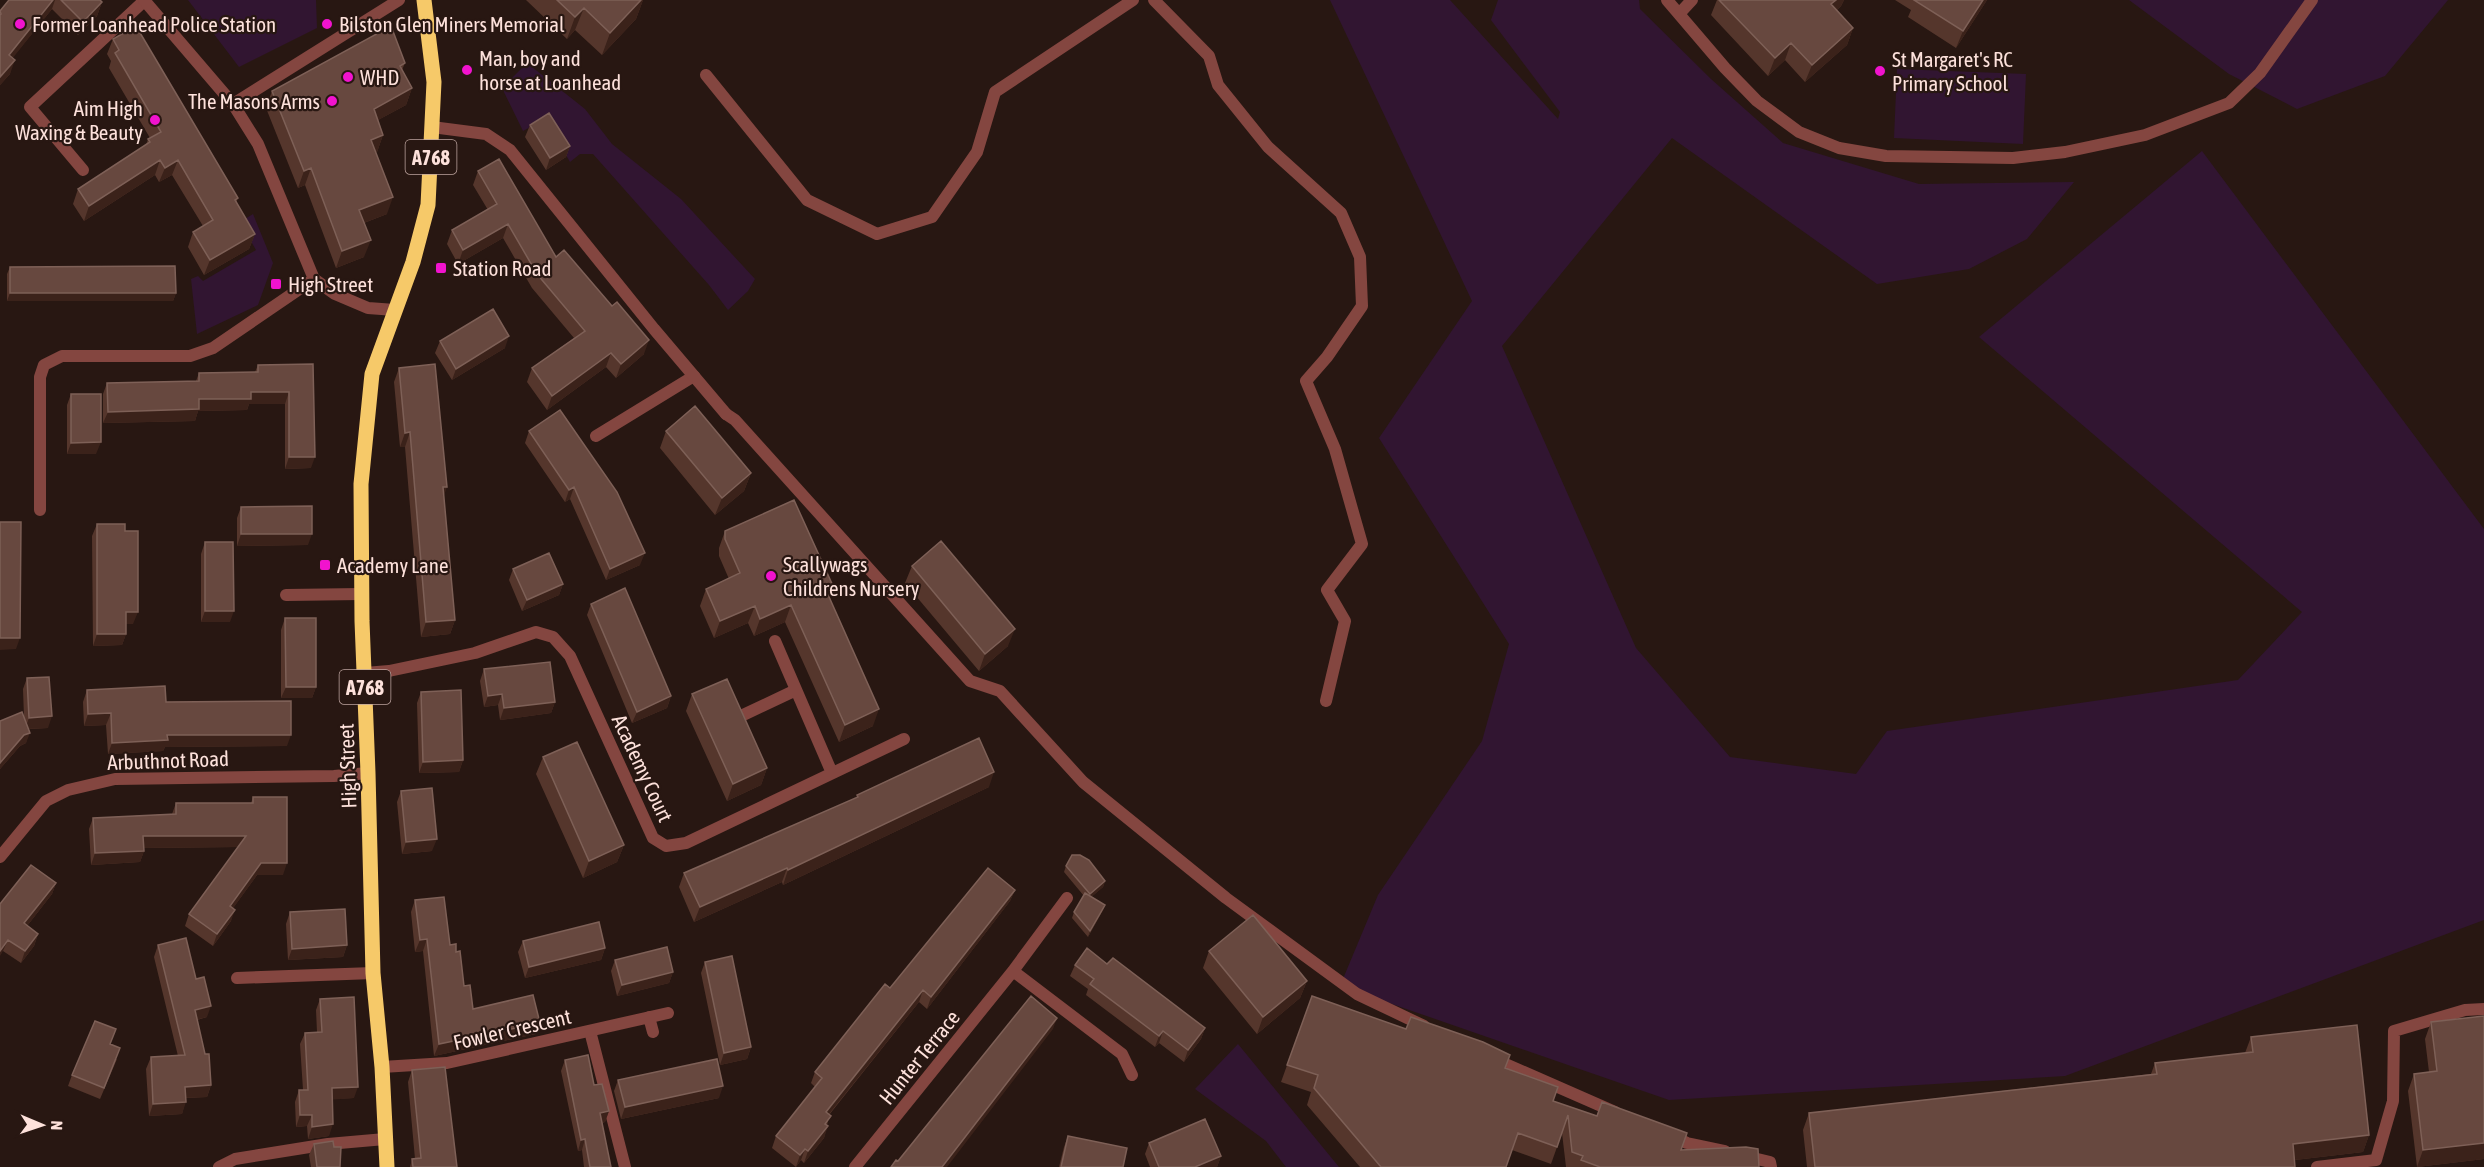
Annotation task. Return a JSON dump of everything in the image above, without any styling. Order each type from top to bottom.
[{"type":"main road","name":"High Street","points":[[382,1067],[373,973],[361,484],[372,374],[413,261],[428,205],[434,82],[424,0]]},
{"type":"main road","name":"A768","points":[[382,1067],[387,1167]]},
{"type":"street","points":[[83,170],[30,107],[145,0],[233,104],[258,144],[314,279],[335,294],[368,308],[394,310]]},
{"type":"street","points":[[233,104],[399,0]]},
{"type":"street","points":[[706,75],[807,200],[877,234],[932,217],[977,152],[995,92],[1133,0]]},
{"type":"street","points":[[1154,0],[1209,56],[1218,85],[1268,147],[1341,213],[1360,258],[1362,306],[1327,357],[1306,381],[1335,448],[1362,544],[1327,590],[1345,621],[1326,701]]},
{"type":"street","points":[[1667,0],[1725,68],[1757,101],[1799,132],[1839,148],[1886,156],[2013,158],[2065,152],[2145,135],[2229,103],[2260,73],[2312,0]]},
{"type":"street","points":[[1679,14],[1692,0]]},
{"type":"street","points":[[432,127],[486,134],[510,150],[726,414],[970,681],[1000,691],[1083,782],[1226,898],[1357,994],[1433,1030]]},
{"type":"street","points":[[40,510],[40,377],[45,365],[62,356],[190,356],[213,348],[314,279]]},
{"type":"street","points":[[596,436],[694,376]]},
{"type":"street","points":[[286,595],[362,594]]},
{"type":"street","name":"Academy Court","points":[[365,673],[389,671],[475,653],[536,632],[553,637],[570,656],[653,838],[666,846],[686,843],[904,739]]},
{"type":"street","points":[[775,641],[832,773]]},
{"type":"street","points":[[741,716],[796,690]]},
{"type":"street","name":"Arbuthnot Road","points":[[0,857],[46,801],[68,789],[115,779],[334,776],[368,773]]},
{"type":"street","name":"Hunter Terrace","points":[[855,1167],[1013,971],[1067,898]]},
{"type":"street","points":[[1013,971],[1122,1054],[1132,1075]]},
{"type":"street","points":[[237,978],[373,973]]},
{"type":"street","points":[[2317,1167],[2376,1160],[2393,1101],[2394,1031],[2465,1010],[2484,1009]]},
{"type":"street","name":"Fowler Crescent","points":[[382,1067],[447,1064],[668,1013]]},
{"type":"street","points":[[649,1017],[653,1032]]},
{"type":"street","points":[[590,1031],[625,1167]]},
{"type":"street","points":[[1486,1055],[1624,1116]]},
{"type":"street","points":[[1655,1129],[1687,1143],[1770,1162],[1771,1167]]},
{"type":"street","points":[[219,1167],[235,1159],[328,1144],[385,1139]]},
{"type":"shaded area","points":[[188,0],[316,0],[317,28],[239,67]]},
{"type":"shaded area","points":[[1330,0],[1450,0],[1558,119],[1560,112],[1491,20],[1498,0],[1639,0],[1640,9],[1711,79],[1783,143],[1919,184],[2074,182],[2027,239],[1969,269],[1877,284],[1672,138],[1502,346],[1636,648],[1730,757],[1856,774],[1887,731],[2238,680],[2302,612],[1979,337],[2202,151],[2484,529],[2484,920],[2065,1076],[1669,1100],[1340,986],[1378,895],[1482,741],[1509,644],[1379,438],[1472,301]]},
{"type":"shaded area","points":[[2129,0],[2448,0],[2385,76],[2297,109],[2229,74]]},
{"type":"shaded area","points":[[527,63],[585,109],[612,144],[681,199],[755,279],[748,291],[728,310],[709,285],[593,154],[580,154],[570,162],[545,119],[523,131],[502,88]]},
{"type":"shaded area","points":[[1897,69],[2026,74],[2023,144],[1894,138]]},
{"type":"shaded area","points":[[253,214],[273,263],[258,305],[197,334],[191,279],[198,276],[203,281],[256,250],[240,222]]},
{"type":"shaded area","points":[[1238,1044],[1339,1167],[1286,1167],[1266,1141],[1195,1089]]},
{"type":"building","name":"Former Loanhead Police Station","points":[[9,0],[53,0],[9,55],[15,60],[0,77],[0,11]]},
{"type":"building","points":[[61,0],[100,0],[102,2],[83,22]]},
{"type":"building","points":[[557,0],[641,0],[610,33],[584,8],[575,17]]},
{"type":"building","points":[[1719,0],[1836,0],[1831,4],[1853,28],[1812,65],[1791,43],[1775,58]]},
{"type":"building","points":[[1914,0],[1983,0],[1963,31]]},
{"type":"building","points":[[136,26],[238,198],[235,200],[255,234],[210,260],[193,232],[213,220],[178,160],[165,168],[160,160],[89,206],[78,189],[150,142],[148,139],[161,132],[115,53],[119,50],[113,39]]},
{"type":"building","points":[[391,26],[405,63],[400,66],[412,88],[374,109],[383,135],[371,140],[393,197],[359,210],[371,240],[342,251],[311,168],[304,171],[272,91]]},
{"type":"building","points":[[549,113],[570,146],[550,158],[530,125]]},
{"type":"building","points":[[499,159],[556,257],[564,250],[612,306],[617,302],[649,340],[621,364],[611,353],[552,396],[532,368],[585,331],[537,274],[508,224],[463,250],[452,230],[497,204],[478,171]]},
{"type":"building","points":[[175,266],[176,293],[10,293],[10,267]]},
{"type":"building","points":[[493,309],[509,336],[456,369],[440,341]]},
{"type":"building","points":[[313,364],[315,457],[289,457],[289,392],[251,392],[251,399],[199,399],[199,409],[108,412],[107,383],[199,381],[199,373],[258,372],[258,365]]},
{"type":"building","points":[[435,364],[447,487],[443,487],[455,620],[426,622],[410,432],[405,433],[399,368]]},
{"type":"building","points":[[71,394],[101,394],[101,442],[71,443]]},
{"type":"building","points":[[695,406],[751,473],[722,498],[666,431]]},
{"type":"building","points":[[560,410],[617,492],[645,553],[610,569],[574,487],[569,490],[529,431]]},
{"type":"building","points":[[794,500],[833,586],[826,590],[879,709],[845,725],[791,605],[760,619],[755,606],[720,621],[706,589],[740,573],[725,539],[725,531]]},
{"type":"building","points":[[312,506],[312,534],[241,534],[241,507]]},
{"type":"building","points":[[0,522],[21,522],[20,638],[0,638]]},
{"type":"building","points":[[97,524],[125,524],[125,531],[138,531],[138,612],[126,612],[126,634],[97,634]]},
{"type":"building","points":[[941,541],[1015,629],[985,654],[912,566]]},
{"type":"building","points":[[205,542],[233,542],[234,611],[205,611]]},
{"type":"building","points":[[549,553],[563,584],[527,600],[513,569]]},
{"type":"building","points":[[625,588],[671,696],[637,712],[591,604]]},
{"type":"building","points":[[285,618],[316,618],[316,687],[286,687]]},
{"type":"building","points":[[550,662],[555,702],[504,708],[502,694],[488,696],[484,669]]},
{"type":"building","points":[[49,677],[52,716],[29,718],[27,678]]},
{"type":"building","points":[[727,679],[767,768],[733,784],[692,694]]},
{"type":"building","points":[[165,686],[166,702],[291,701],[291,735],[167,735],[168,740],[112,743],[111,713],[88,714],[87,690]]},
{"type":"building","points":[[461,690],[463,760],[423,762],[421,692]]},
{"type":"building","points":[[22,712],[30,733],[24,735],[0,763],[0,721]]},
{"type":"building","points":[[979,738],[994,772],[788,870],[787,868],[700,907],[684,873],[858,797],[857,795]]},
{"type":"building","points":[[577,742],[624,845],[589,861],[543,757]]},
{"type":"building","points":[[432,788],[437,839],[406,842],[401,791]]},
{"type":"building","points":[[253,797],[287,797],[287,863],[261,863],[230,906],[235,910],[217,934],[189,914],[246,836],[143,836],[144,851],[95,853],[93,818],[176,814],[176,803],[253,803]]},
{"type":"building","points":[[1072,855],[1080,855],[1089,860],[1105,881],[1090,894],[1066,866]]},
{"type":"building","points":[[31,865],[56,883],[24,923],[38,934],[25,951],[8,940],[0,951],[0,904]]},
{"type":"building","points":[[988,868],[1015,890],[931,997],[923,990],[826,1112],[831,1116],[825,1124],[828,1126],[808,1151],[805,1149],[800,1155],[776,1136],[822,1078],[815,1072],[885,984],[890,988]]},
{"type":"building","points":[[1085,893],[1105,905],[1090,931],[1074,912]]},
{"type":"building","points":[[444,897],[450,945],[456,944],[456,952],[460,951],[464,986],[470,985],[473,1009],[533,995],[540,1023],[439,1044],[427,939],[420,940],[415,900]]},
{"type":"building","points":[[345,909],[347,945],[292,949],[290,912]]},
{"type":"building","points":[[1253,915],[1307,981],[1263,1017],[1209,951]]},
{"type":"building","points":[[599,922],[605,948],[529,967],[523,941]]},
{"type":"building","points":[[186,938],[196,979],[204,977],[211,1006],[195,1010],[205,1054],[209,1054],[211,1085],[185,1087],[186,1102],[153,1104],[151,1057],[185,1055],[158,945]]},
{"type":"building","points":[[667,947],[673,972],[622,985],[615,960]]},
{"type":"building","points":[[1087,948],[1107,964],[1113,958],[1205,1028],[1188,1050],[1163,1031],[1159,1036],[1090,984],[1094,979],[1075,965]]},
{"type":"building","points":[[732,956],[751,1047],[724,1053],[705,962]]},
{"type":"building","points":[[1031,996],[1057,1018],[942,1167],[891,1167],[896,1160],[898,1161]]},
{"type":"building","points":[[1312,996],[1406,1029],[1411,1017],[1483,1042],[1510,1055],[1505,1068],[1558,1087],[1553,1101],[1597,1116],[1602,1102],[1687,1133],[1681,1150],[1746,1147],[1758,1149],[1759,1167],[1600,1167],[1581,1160],[1583,1156],[1572,1152],[1568,1115],[1557,1147],[1518,1133],[1506,1167],[1381,1167],[1314,1088],[1318,1075],[1287,1065]]},
{"type":"building","points":[[354,997],[358,1087],[332,1088],[333,1124],[312,1127],[312,1115],[300,1115],[299,1090],[308,1090],[305,1033],[322,1032],[320,999]]},
{"type":"building","points":[[2484,1016],[2484,1143],[2423,1150],[2414,1074],[2437,1071],[2431,1022]]},
{"type":"building","points":[[95,1021],[116,1029],[110,1044],[120,1048],[104,1088],[72,1075]]},
{"type":"building","points":[[2357,1025],[2369,1135],[2293,1144],[2295,1167],[1815,1167],[1809,1113],[2157,1074],[2155,1063],[2253,1052],[2251,1037]]},
{"type":"building","points":[[588,1055],[594,1085],[602,1084],[609,1111],[600,1113],[611,1167],[590,1167],[585,1139],[581,1140],[565,1060]]},
{"type":"building","points":[[717,1059],[723,1086],[625,1107],[618,1080]]},
{"type":"building","points":[[445,1067],[457,1167],[413,1167],[412,1159],[421,1158],[412,1070]]},
{"type":"building","points":[[1205,1119],[1221,1156],[1195,1167],[1159,1167],[1149,1143]]},
{"type":"building","points":[[1068,1136],[1127,1148],[1123,1167],[1061,1167]]},
{"type":"building","points":[[333,1141],[334,1147],[341,1147],[340,1167],[317,1167],[314,1144]]},
{"type":"place","name":"Former Loanhead Police Station","points":[[20,24]]},
{"type":"place","name":"Bilston Glen Miners Memorial","points":[[327,24]]},
{"type":"place","name":"Man, boy and horse at Loanhead","points":[[467,70]]},
{"type":"place","name":"St Margaret's RC Primary School","points":[[1880,71]]},
{"type":"place","name":"WHD","points":[[348,77]]},
{"type":"place","name":"The Masons Arms","points":[[332,101]]},
{"type":"place","name":"Aim High Waxing & Beauty","points":[[155,120]]},
{"type":"place","name":"Station Road","points":[[441,268]]},
{"type":"place","name":"High Street","points":[[276,284]]},
{"type":"place","name":"Academy Lane","points":[[325,565]]},
{"type":"place","name":"Scallywags Childrens Nursery","points":[[771,576]]}]
